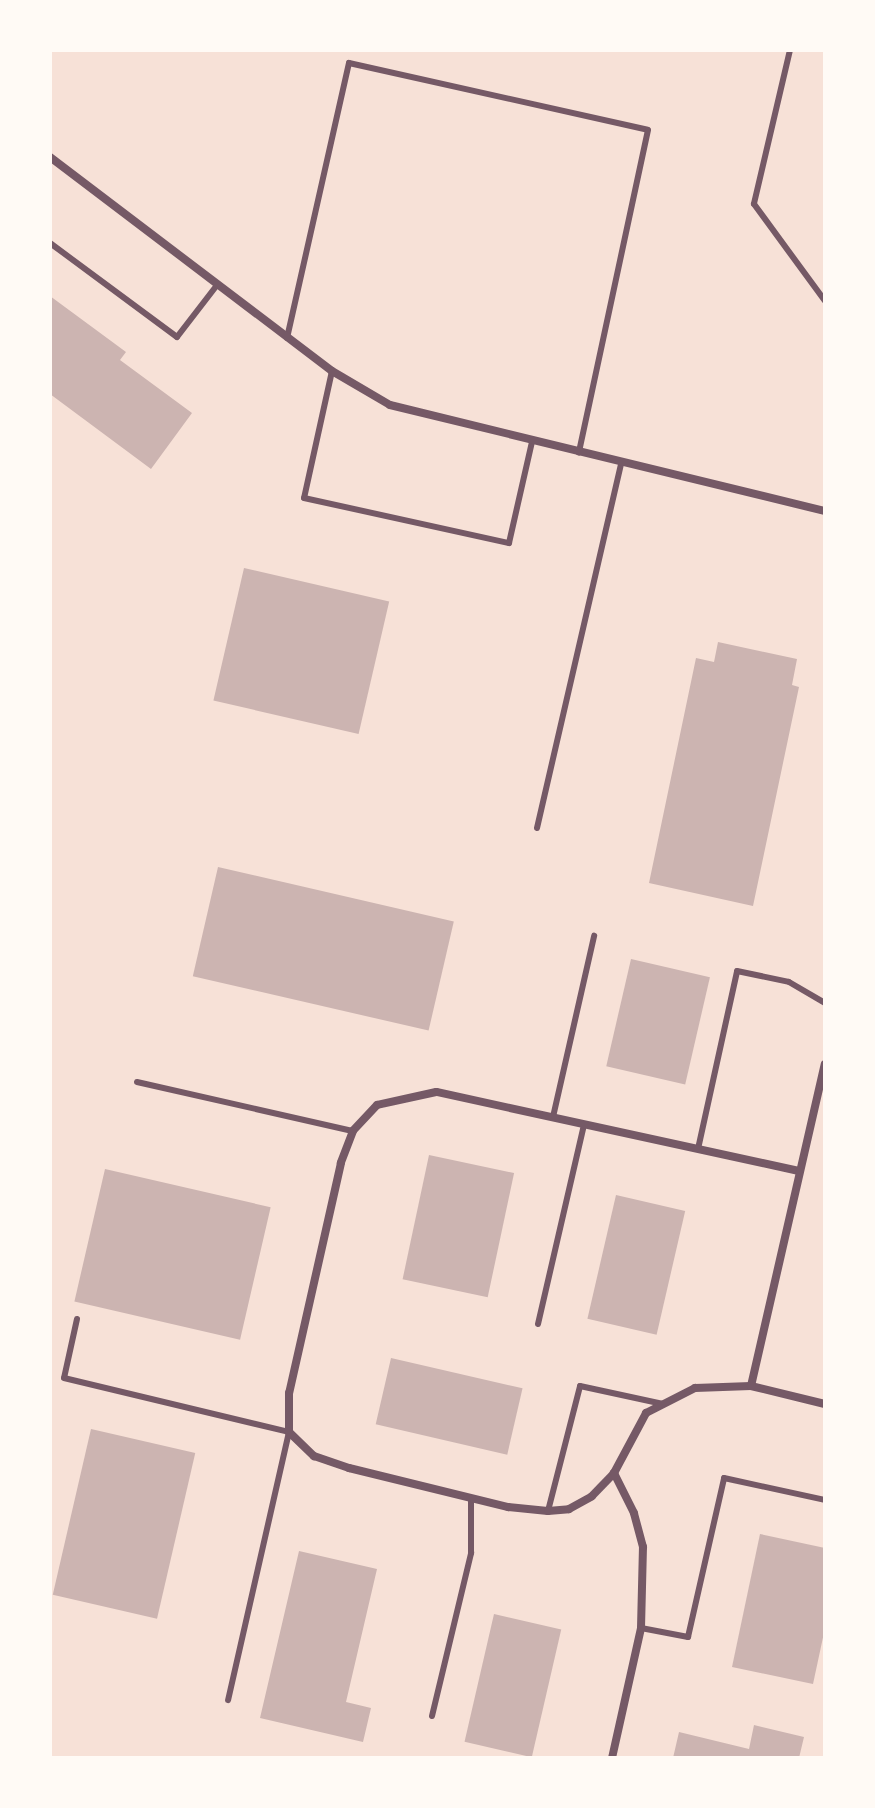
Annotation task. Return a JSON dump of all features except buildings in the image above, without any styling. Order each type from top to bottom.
[{"type":"street","points":[[50,157],[332,371],[419,416],[825,511]]},
{"type":"street","points":[[751,1386],[825,1064]]},
{"type":"street","points":[[799,1171],[436,1092],[377,1105],[353,1131],[341,1163],[289,1393],[289,1432],[314,1456],[471,1498],[548,1511],[569,1509],[614,1473],[646,1413],[695,1388],[751,1386],[825,1404]]},
{"type":"street","points":[[612,1758],[641,1628],[643,1547],[634,1513],[614,1473]]},
{"type":"lane","points":[[790,50],[754,204],[825,301]]},
{"type":"lane","points":[[287,338],[349,63],[648,130],[579,453]]},
{"type":"lane","points":[[50,243],[177,337],[217,285]]},
{"type":"lane","points":[[332,371],[304,498],[509,543],[532,442]]},
{"type":"lane","points":[[537,828],[621,463]]},
{"type":"lane","points":[[553,1117],[594,936]]},
{"type":"lane","points":[[698,1149],[737,971],[789,982],[825,1003]]},
{"type":"lane","points":[[137,1082],[353,1131]]},
{"type":"lane","points":[[538,1324],[584,1124]]},
{"type":"lane","points":[[77,1319],[64,1378],[289,1432],[228,1700]]},
{"type":"lane","points":[[548,1511],[580,1386],[663,1404]]},
{"type":"lane","points":[[641,1628],[688,1637],[724,1478],[825,1500]]},
{"type":"lane","points":[[432,1716],[471,1553],[471,1498]]}]
